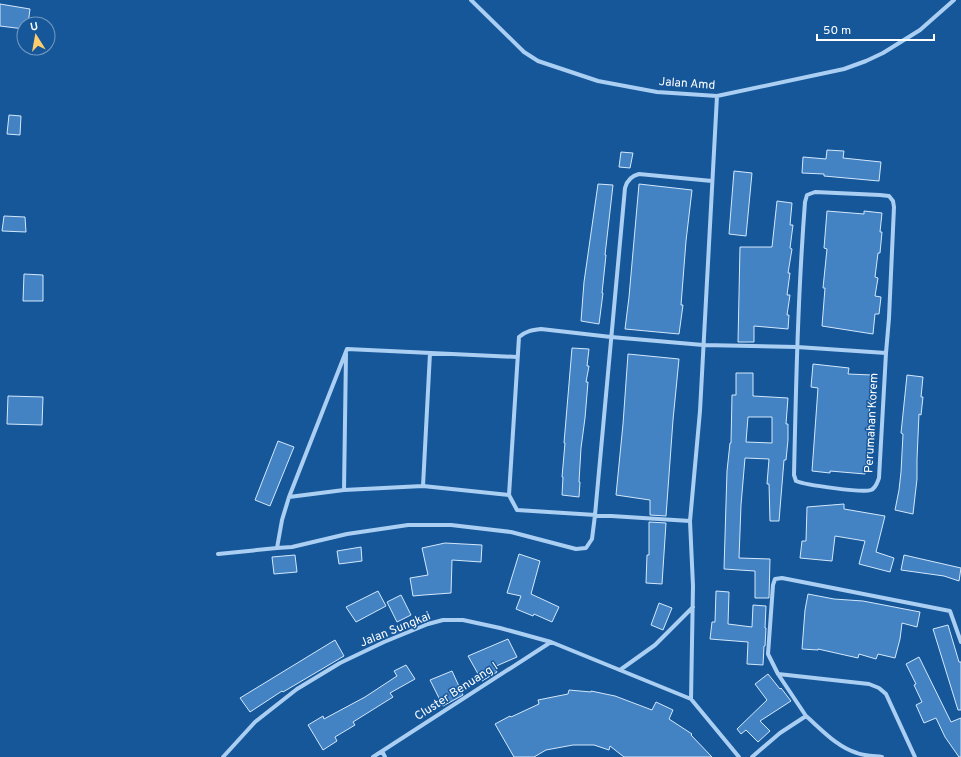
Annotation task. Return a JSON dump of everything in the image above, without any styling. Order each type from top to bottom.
[{"type":"street","name":"Jalan Amd","points":[[471,0],[524,52],[538,61],[598,81],[657,92],[717,96],[844,69],[866,61],[883,53],[920,30],[954,0]]},
{"type":"street","points":[[717,96],[700,411],[690,521],[693,607],[692,699],[739,757]]},
{"type":"street","points":[[218,554],[292,547],[347,534],[408,525],[451,525],[511,532],[576,549],[586,548],[592,539],[595,515],[625,188],[627,181],[632,176],[639,174],[712,181]]},
{"type":"street","name":"Perumahan Korem","points":[[815,192],[880,194],[889,196],[893,201],[894,213],[879,478],[876,486],[870,491],[836,489],[802,484],[796,481],[794,475],[797,347],[800,276],[805,202],[807,195],[815,192]]},
{"type":"street","points":[[690,521],[517,510],[509,495],[518,337],[531,330],[541,329],[703,345],[797,347],[886,353]]},
{"type":"street","points":[[347,349],[517,357]]},
{"type":"street","points":[[276,548],[289,496],[347,349]]},
{"type":"street","points":[[344,490],[347,349]]},
{"type":"street","points":[[423,486],[430,353]]},
{"type":"street","points":[[289,496],[344,490],[423,486],[509,495]]},
{"type":"street","points":[[882,757],[859,754],[846,749],[833,740],[806,716],[778,674],[768,654],[774,580],[782,578],[950,611],[961,642]]},
{"type":"street","points":[[620,670],[655,645],[693,607]]},
{"type":"street","name":"Jalan Sungkai","points":[[223,757],[255,722],[296,689],[340,663],[384,642],[428,624],[443,620],[463,620],[500,628],[550,642],[692,699]]},
{"type":"street","name":"Cluster Benuang I","points":[[373,757],[550,642]]},
{"type":"street","points":[[778,674],[869,684],[879,688],[886,694],[915,757]]},
{"type":"street","points":[[752,757],[780,733],[806,716]]},
{"type":"street","points":[[382,751],[386,757]]},
{"type":"building","points":[[0,4],[30,9],[29,16],[16,16],[16,28],[0,26]]},
{"type":"building","points":[[9,115],[21,116],[20,135],[7,134]]},
{"type":"building","points":[[827,150],[844,151],[843,158],[881,162],[879,181],[824,176],[824,174],[802,173],[803,157],[826,159]]},
{"type":"building","points":[[621,152],[633,153],[630,168],[619,167]]},
{"type":"building","points":[[734,171],[752,173],[746,236],[729,234]]},
{"type":"building","points":[[598,184],[613,185],[599,324],[581,321],[584,282]]},
{"type":"building","points":[[639,184],[692,190],[686,241],[681,305],[683,305],[679,334],[625,329]]},
{"type":"building","points":[[777,201],[792,203],[790,225],[793,225],[790,248],[792,249],[788,273],[790,273],[787,295],[790,295],[787,315],[789,315],[788,329],[754,326],[754,342],[738,342],[740,247],[772,247]]},
{"type":"building","points":[[827,211],[864,214],[864,211],[882,213],[880,253],[878,253],[875,277],[878,278],[875,296],[881,297],[879,314],[875,314],[873,334],[822,326],[825,288],[823,288],[827,249],[824,248]]},
{"type":"building","points":[[4,216],[25,217],[26,232],[2,231]]},
{"type":"building","points":[[24,274],[43,275],[43,301],[23,301]]},
{"type":"building","points":[[572,348],[589,349],[587,366],[589,366],[586,382],[588,382],[581,448],[579,497],[562,495],[564,443]]},
{"type":"building","points":[[628,354],[679,359],[666,516],[650,515],[650,500],[616,495]]},
{"type":"building","points":[[813,364],[849,368],[848,374],[872,375],[868,455],[865,474],[812,471],[818,388],[811,387]]},
{"type":"building","points":[[736,373],[753,373],[753,396],[788,398],[786,424],[788,424],[788,440],[786,460],[784,460],[779,521],[770,521],[769,484],[767,484],[769,459],[745,458],[739,558],[770,559],[769,598],[755,598],[755,571],[724,569],[727,471],[731,443],[732,395],[736,395]],"holes":[[[748,417],[772,417],[772,443],[746,442]]]},
{"type":"building","points":[[907,375],[923,377],[921,397],[923,397],[921,415],[919,414],[917,479],[913,514],[895,510],[901,472],[903,434],[901,433]]},
{"type":"building","points":[[8,396],[43,397],[42,425],[7,424]]},
{"type":"building","points":[[278,441],[294,447],[270,506],[255,500]]},
{"type":"building","points":[[844,504],[844,509],[885,516],[876,552],[894,558],[890,572],[859,564],[865,541],[835,536],[832,561],[800,558],[802,541],[806,541],[807,507]]},
{"type":"building","points":[[649,522],[666,523],[662,584],[646,583],[647,555],[649,555]]},
{"type":"building","points":[[445,543],[482,545],[481,562],[452,560],[451,593],[413,596],[410,578],[428,575],[422,548]]},
{"type":"building","points":[[361,547],[362,561],[339,564],[337,551]]},
{"type":"building","points":[[519,554],[540,561],[531,594],[559,607],[552,622],[534,614],[533,616],[516,609],[521,596],[507,593]]},
{"type":"building","points":[[295,555],[297,572],[274,574],[272,557]]},
{"type":"building","points":[[904,555],[961,568],[959,581],[944,576],[901,570]]},
{"type":"building","points":[[378,591],[386,606],[356,622],[346,607]]},
{"type":"building","points":[[716,591],[729,592],[728,624],[752,627],[753,605],[766,606],[763,665],[747,664],[748,642],[710,639],[712,622],[715,622]]},
{"type":"building","points":[[808,594],[834,599],[863,601],[920,612],[917,627],[902,623],[895,658],[878,654],[876,659],[859,654],[858,658],[818,649],[802,649],[805,610]]},
{"type":"building","points":[[401,595],[411,615],[397,622],[387,602]]},
{"type":"building","points":[[659,603],[672,608],[663,630],[651,625]]},
{"type":"building","points":[[948,625],[959,662],[961,662],[961,710],[958,710],[933,629]]},
{"type":"building","points":[[508,639],[517,657],[494,667],[497,672],[482,681],[468,656]]},
{"type":"building","points":[[335,640],[344,656],[283,692],[282,691],[250,712],[240,698]]},
{"type":"building","points":[[919,657],[951,722],[961,718],[961,757],[959,757],[945,737],[936,718],[924,723],[916,705],[922,702],[914,685],[916,684],[906,664]]},
{"type":"building","points":[[406,665],[415,679],[390,693],[393,697],[353,722],[355,725],[335,737],[337,741],[323,750],[308,725],[323,716],[324,719],[365,697],[397,676],[394,671]]},
{"type":"building","points":[[452,671],[463,695],[443,706],[430,680]]},
{"type":"building","points":[[768,674],[791,701],[760,721],[770,731],[758,742],[746,730],[741,734],[737,729],[767,700],[755,684]]},
{"type":"building","points":[[569,690],[591,691],[615,696],[652,710],[656,702],[673,710],[669,719],[692,734],[691,735],[712,757],[624,757],[610,746],[609,750],[594,745],[573,745],[546,750],[534,757],[514,757],[495,724],[539,704],[538,700],[568,694]]}]
